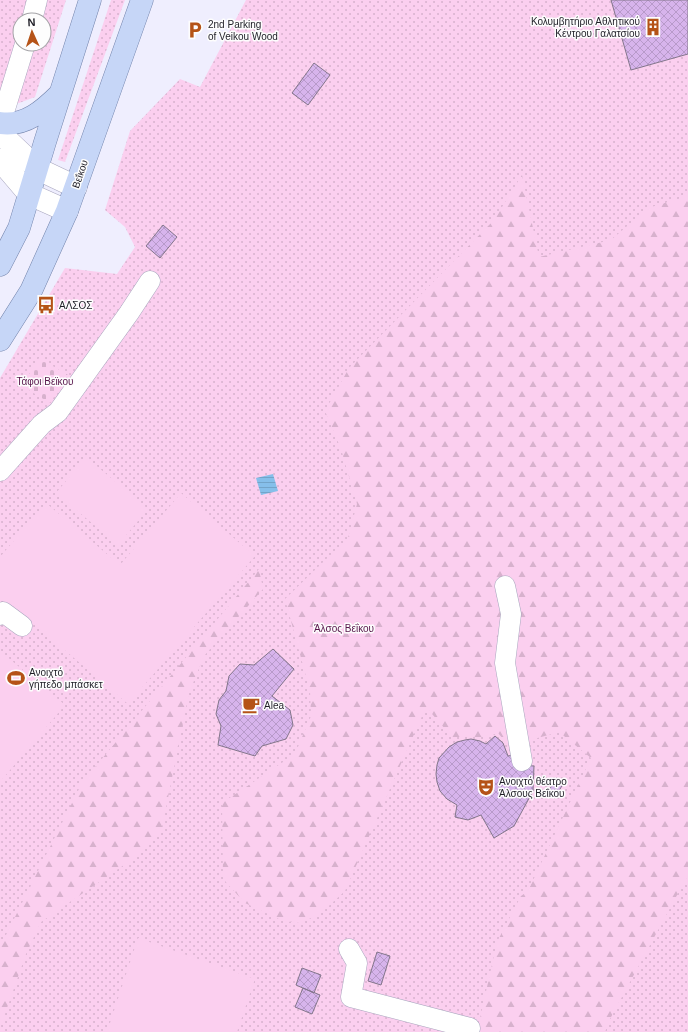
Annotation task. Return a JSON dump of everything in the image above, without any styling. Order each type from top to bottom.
[{"type":"main road","points":[[0,265],[19,228],[90,0]]},
{"type":"main road","name":"Βεΐκου","points":[[0,340],[31,291],[67,212],[142,0]]},
{"type":"main road","points":[[3,116],[14,123],[35,116],[43,111],[61,93]]},
{"type":"street","points":[[34,12],[37,0]]},
{"type":"street","points":[[3,116],[22,52]]},
{"type":"street","points":[[0,133],[38,169],[76,187]]},
{"type":"street","points":[[0,160],[29,194],[67,212]]},
{"type":"street","points":[[0,471],[42,424],[58,412],[129,313],[150,281]]},
{"type":"street","points":[[505,586],[511,614],[504,663],[522,761]]},
{"type":"street","points":[[0,615],[3,612],[22,626]]},
{"type":"street","points":[[350,949],[357,963],[351,998],[470,1028]]},
{"type":"green space","points":[[0,0],[66,0],[52,44],[52,12],[12,12],[12,52],[49,52],[35,97],[19,103],[0,104]]},
{"type":"green space","points":[[111,0],[125,0],[65,162],[58,160]]},
{"type":"green space","name":"Άλσος Βεΐκου","points":[[246,0],[688,0],[688,1032],[0,1032],[0,378],[65,268],[117,274],[135,247],[125,227],[105,210],[130,131],[180,79],[200,87]]},
{"type":"green space","points":[[522,175],[539,257],[611,240],[648,208],[688,196],[688,877],[610,1019],[605,1032],[477,1032],[497,942],[521,896],[528,891],[591,758],[559,732],[509,746],[498,733],[486,737],[452,737],[426,707],[345,891],[320,914],[300,923],[283,921],[245,903],[223,879],[222,803],[295,754],[311,716],[310,691],[285,599],[348,538],[357,504],[341,449],[325,411],[349,368],[494,220]]},
{"type":"green space","name":"Τάφοι Βεϊκου","points":[[39,358],[68,375],[50,403],[22,386]]},
{"type":"green space","points":[[86,457],[148,509],[118,545],[56,493]]},
{"type":"green space","points":[[181,493],[255,556],[128,704],[0,595],[0,557],[46,503],[120,565]]},
{"type":"green space","points":[[259,569],[263,589],[204,656],[189,693],[162,828],[137,856],[41,922],[26,954],[0,1028],[0,947],[82,783]]},
{"type":"green space","name":"Ανοιχτό γήπεδο μπάσκετ","points":[[0,651],[65,705],[0,782]]},
{"type":"green space","points":[[138,938],[255,979],[237,1032],[107,1032]]},
{"type":"water","points":[[273,474],[278,491],[261,495],[256,478]]},
{"type":"building","name":"Κολυμβητήριο Αθλητικού Κέντρου Γαλατσίου","points":[[611,0],[688,0],[688,54],[631,70]]},
{"type":"building","points":[[314,63],[330,75],[308,105],[292,93]]},
{"type":"building","points":[[163,225],[177,237],[160,258],[146,246]]},
{"type":"building","name":"Alea","points":[[273,649],[294,669],[272,696],[290,710],[293,725],[286,739],[262,746],[255,756],[218,745],[221,726],[216,714],[219,700],[226,691],[229,676],[240,664],[254,665]]},
{"type":"building","name":"Ανοιχτό θέατρο Άλσους Βεΐκου","points":[[495,736],[503,743],[508,756],[514,755],[517,765],[534,766],[533,791],[514,826],[494,838],[481,815],[468,820],[455,817],[457,805],[447,799],[440,791],[436,774],[439,758],[449,747],[457,742],[471,739],[486,744]]},
{"type":"building","points":[[556,778],[564,782],[555,798],[547,794]]},
{"type":"building","points":[[377,952],[390,956],[381,985],[368,981]]},
{"type":"building","points":[[302,968],[321,975],[314,993],[296,985]]},
{"type":"building","points":[[303,988],[320,995],[312,1014],[295,1007]]},
{"type":"place","name":"Κολυμβητήριο Αθλητικού Κέντρου Γαλατσίου","points":[[653,27]]},
{"type":"place","name":"2nd Parking of Veikou Wood","points":[[195,30]]},
{"type":"place","name":"ΑΛΣΟΣ","points":[[46,305]]},
{"type":"place","name":"Ανοιχτό γήπεδο μπάσκετ","points":[[16,678]]},
{"type":"place","name":"Alea","points":[[251,705]]},
{"type":"place","name":"Ανοιχτό θέατρο Άλσους Βεΐκου","points":[[486,787]]}]
